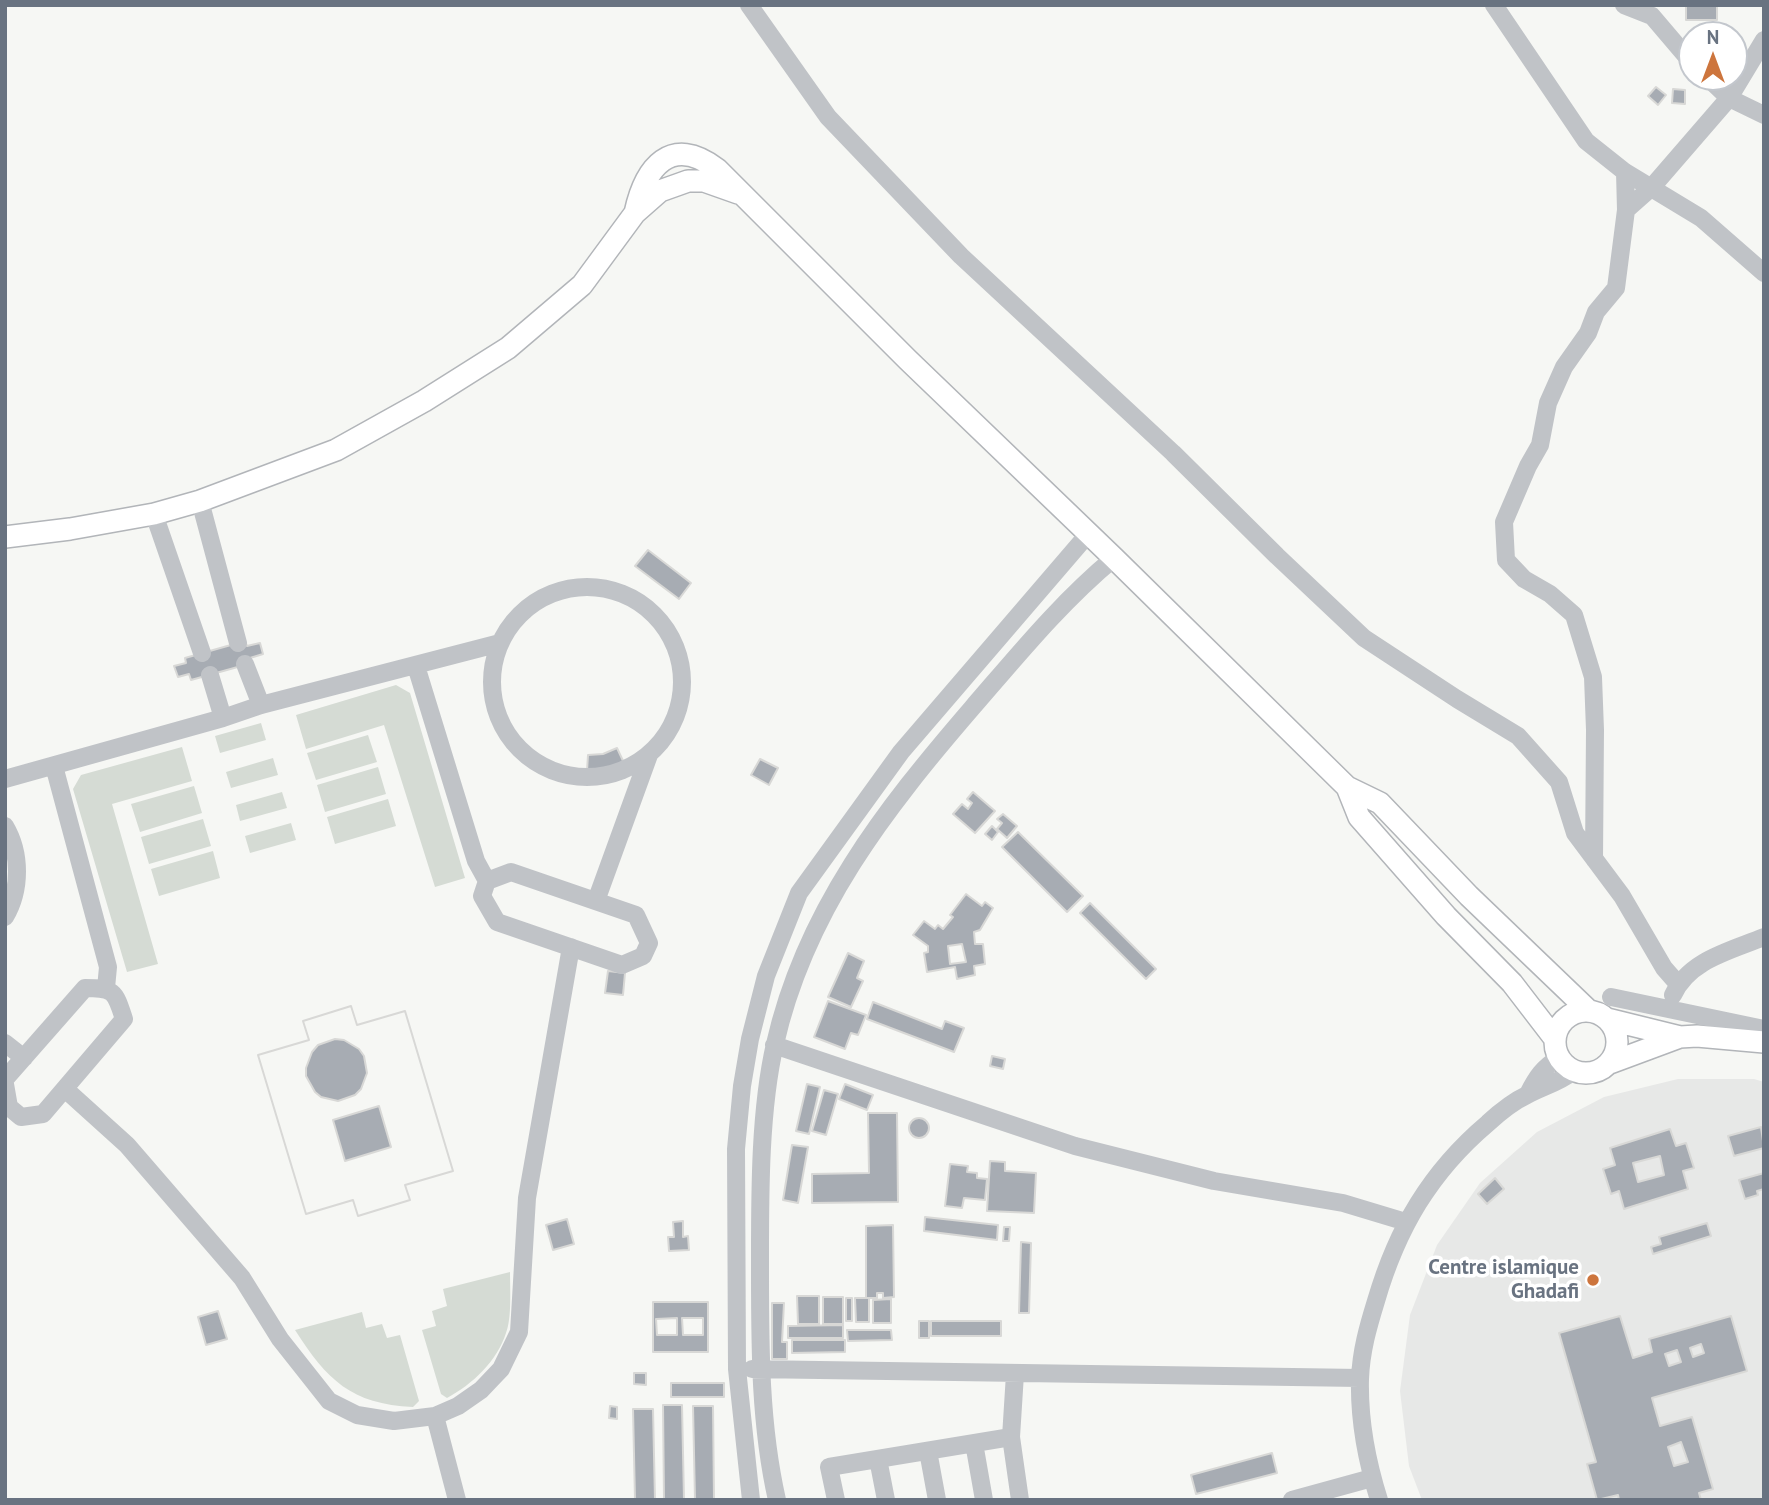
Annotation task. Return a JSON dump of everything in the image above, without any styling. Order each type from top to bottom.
[{"type":"main road","points":[[5,537],[154,514],[200,501],[337,450],[424,401],[508,348],[582,285],[635,213],[640,188],[650,172],[662,160],[679,155],[692,155],[717,169],[1347,787],[1380,803],[1469,895],[1613,1026],[1618,1045],[1610,1063]]},
{"type":"main road","points":[[1347,787],[1359,817],[1446,916],[1512,984],[1563,1056],[1583,1073],[1593,1072],[1680,1037],[1764,1042]]},
{"type":"main road","points":[[1563,1056],[1558,1030],[1570,1015],[1598,1015],[1680,1037]]},
{"type":"street","points":[[749,5],[828,117],[961,256],[1173,453],[1364,638],[1518,736],[1559,782],[1575,833],[1622,895],[1664,968],[1678,985]]},
{"type":"street","points":[[1494,5],[1586,141],[1625,172],[1701,218],[1764,274]]},
{"type":"street","points":[[1623,5],[1652,16],[1678,47]]},
{"type":"street","points":[[1626,209],[1652,187],[1728,98],[1764,40]]},
{"type":"street","points":[[1721,91],[1728,98],[1764,115]]},
{"type":"street","points":[[1594,859],[1593,677],[1574,615],[1550,594],[1524,579],[1506,560],[1504,522],[1540,445],[1548,403],[1564,367],[1588,333],[1596,312],[1616,288],[1626,209],[1625,172]]},
{"type":"street","points":[[200,501],[238,643]]},
{"type":"street","points":[[154,514],[202,653]]},
{"type":"street","points":[[751,1500],[737,1369],[736,1149],[750,1039],[766,976],[799,893],[901,752],[1088,533]]},
{"type":"street","points":[[776,1500],[764,1426],[760,1210],[768,1090],[774,1045],[793,980],[815,927],[863,844],[922,766],[1049,617],[1114,558]]},
{"type":"street","points":[[579,588],[602,589],[634,600],[651,612],[673,640],[679,657],[682,675],[681,701],[674,721],[664,738],[649,754],[632,766],[610,775],[594,777],[553,771],[536,763],[518,748],[503,728],[492,695],[492,676],[500,643],[526,609],[558,592],[579,588]]},
{"type":"street","points":[[5,779],[261,705],[500,643]]},
{"type":"street","points":[[245,664],[261,705]]},
{"type":"street","points":[[416,666],[476,861],[487,881],[482,896],[497,922],[622,965],[643,956],[649,943],[636,915],[511,872],[487,881]]},
{"type":"street","points":[[210,674],[223,718]]},
{"type":"street","points":[[596,901],[649,754]]},
{"type":"street","points":[[54,766],[108,967],[106,988]]},
{"type":"street","points":[[5,826],[14,846],[17,865],[16,890],[5,917]]},
{"type":"street","points":[[1668,1008],[1678,985],[1688,972],[1703,962],[1764,937]]},
{"type":"street","points":[[65,1089],[127,1145],[242,1278],[281,1339],[329,1401],[357,1415],[394,1421],[435,1416],[458,1406],[481,1390],[501,1369],[519,1332],[527,1198],[571,947]]},
{"type":"street","points":[[5,1079],[85,988],[106,988],[117,998],[124,1019],[43,1114],[22,1117],[9,1107],[5,1084]]},
{"type":"street","points":[[1611,997],[1764,1028]]},
{"type":"street","points":[[5,1043],[24,1058]]},
{"type":"street","points":[[774,1045],[1075,1146],[1213,1181],[1343,1203],[1406,1222]]},
{"type":"street","points":[[1379,1500],[1372,1478],[1360,1378],[1364,1339],[1390,1256],[1406,1222],[1427,1189],[1464,1147],[1509,1105],[1528,1094],[1548,1065],[1563,1056]]},
{"type":"street","points":[[737,1369],[1360,1378]]},
{"type":"street","points":[[1014,1374],[1011,1437],[1020,1500]]},
{"type":"street","points":[[435,1416],[457,1500]]},
{"type":"street","points":[[836,1500],[829,1467],[1011,1437]]},
{"type":"street","points":[[974,1443],[984,1500]]},
{"type":"street","points":[[928,1451],[937,1500]]},
{"type":"street","points":[[878,1459],[886,1500]]},
{"type":"street","points":[[1292,1500],[1372,1478]]},
{"type":"shaded area","points":[[396,685],[410,693],[465,878],[435,887],[384,725],[306,749],[296,715]]},
{"type":"shaded area","points":[[261,723],[266,740],[220,753],[215,736]]},
{"type":"shaded area","points":[[368,735],[377,762],[316,780],[307,753]]},
{"type":"shaded area","points":[[182,747],[192,781],[112,804],[158,964],[127,972],[73,789],[81,775]]},
{"type":"shaded area","points":[[273,758],[278,775],[231,788],[226,772]]},
{"type":"shaded area","points":[[378,767],[386,794],[325,812],[317,785]]},
{"type":"shaded area","points":[[194,786],[202,813],[140,832],[131,804]]},
{"type":"shaded area","points":[[282,792],[287,808],[240,821],[236,805]]},
{"type":"shaded area","points":[[388,799],[396,826],[335,844],[327,817]]},
{"type":"shaded area","points":[[203,819],[211,846],[149,864],[141,837]]},
{"type":"shaded area","points":[[291,823],[296,840],[250,853],[245,836]]},
{"type":"shaded area","points":[[213,851],[220,878],[159,896],[151,869]]},
{"type":"shaded area","name":"Centre islamique Ghadafi","points":[[1678,1079],[1754,1079],[1764,1082],[1764,1500],[1422,1500],[1409,1466],[1400,1391],[1410,1315],[1437,1245],[1480,1183],[1537,1132],[1604,1097]]},
{"type":"shaded area","points":[[510,1272],[508,1327],[497,1353],[483,1371],[447,1398],[441,1394],[422,1330],[436,1326],[432,1311],[447,1306],[443,1289]]},
{"type":"shaded area","points":[[362,1312],[366,1328],[382,1324],[387,1338],[400,1335],[419,1401],[413,1407],[373,1401],[343,1386],[318,1363],[295,1330]]},
{"type":"building","points":[[1686,5],[1717,5],[1717,20],[1686,20]]},
{"type":"building","points":[[1656,87],[1666,95],[1658,105],[1648,96]]},
{"type":"building","points":[[1673,89],[1685,91],[1685,104],[1672,103]]},
{"type":"building","points":[[648,550],[691,583],[679,599],[635,566]]},
{"type":"building","points":[[245,641],[247,646],[260,643],[263,654],[250,658],[252,663],[191,680],[189,674],[178,677],[174,666],[186,663],[185,658]]},
{"type":"building","points":[[617,748],[624,763],[607,769],[587,771],[588,755],[603,754]]},
{"type":"building","points":[[760,759],[778,768],[769,785],[751,775]]},
{"type":"building","points":[[973,792],[995,811],[975,833],[953,814],[962,804],[968,809],[972,803],[967,799]]},
{"type":"building","points":[[1003,814],[1017,826],[1007,838],[997,829],[1002,823],[997,819]]},
{"type":"building","points":[[992,826],[998,832],[992,840],[985,834]]},
{"type":"building","points":[[1018,832],[1083,896],[1067,912],[1002,847]]},
{"type":"building","points":[[966,894],[982,906],[985,902],[993,908],[980,930],[974,932],[975,944],[983,944],[985,964],[974,966],[975,975],[957,979],[955,967],[927,972],[924,953],[928,952],[928,946],[913,935],[924,921],[935,929],[938,925],[943,929],[953,917],[950,915]],"holes":[[[962,944],[966,962],[950,964],[948,946]]]},
{"type":"building","points":[[1090,903],[1156,969],[1146,979],[1080,913]]},
{"type":"building","points":[[848,953],[864,961],[857,978],[863,981],[851,1007],[828,997]]},
{"type":"building","points":[[608,971],[625,973],[623,995],[605,993]]},
{"type":"building","points":[[828,1001],[866,1015],[858,1035],[851,1033],[845,1049],[814,1037]]},
{"type":"building","points":[[873,1002],[942,1029],[945,1021],[964,1028],[954,1052],[867,1019]]},
{"type":"building","points":[[351,1006],[357,1025],[405,1011],[453,1171],[405,1185],[410,1200],[358,1216],[353,1200],[306,1214],[258,1055],[309,1040],[303,1021]],"holes":[[[335,1039],[344,1040],[359,1049],[364,1056],[367,1073],[361,1089],[355,1095],[338,1101],[321,1097],[306,1076],[312,1052],[318,1045]]]},
{"type":"building","points":[[351,1006],[357,1025],[405,1011],[453,1171],[405,1185],[410,1200],[358,1216],[353,1200],[306,1214],[258,1055],[309,1040],[303,1021]],"holes":[[[379,1106],[391,1147],[345,1161],[333,1120]]]},
{"type":"building","points":[[992,1056],[1005,1059],[1003,1069],[990,1066]]},
{"type":"building","points":[[807,1084],[820,1087],[809,1134],[796,1131]]},
{"type":"building","points":[[845,1084],[873,1095],[867,1110],[839,1099]]},
{"type":"building","points":[[824,1090],[838,1094],[826,1135],[812,1131]]},
{"type":"building","points":[[868,1113],[897,1113],[898,1202],[812,1203],[812,1174],[869,1173]]},
{"type":"building","points":[[919,1118],[926,1121],[929,1128],[926,1135],[919,1138],[912,1135],[909,1128],[912,1121]]},
{"type":"building","points":[[1761,1127],[1764,1148],[1734,1156],[1728,1136]]},
{"type":"building","points":[[1670,1129],[1676,1146],[1686,1143],[1694,1168],[1683,1171],[1688,1189],[1624,1209],[1619,1191],[1611,1194],[1603,1169],[1615,1165],[1610,1148]],"holes":[[[1660,1156],[1664,1175],[1638,1182],[1633,1163]]]},
{"type":"building","points":[[792,1145],[808,1147],[798,1203],[783,1200]]},
{"type":"building","points":[[990,1161],[1005,1162],[1005,1171],[1036,1173],[1034,1213],[987,1211]]},
{"type":"building","points":[[950,1164],[968,1166],[967,1172],[977,1173],[977,1178],[987,1179],[985,1200],[964,1198],[962,1208],[945,1206]]},
{"type":"building","points":[[1764,1173],[1764,1189],[1757,1191],[1758,1195],[1745,1199],[1739,1180]]},
{"type":"building","points":[[1495,1178],[1504,1189],[1487,1204],[1478,1194]]},
{"type":"building","points":[[925,1217],[998,1225],[997,1240],[924,1231]]},
{"type":"building","points":[[567,1219],[574,1244],[553,1250],[546,1225]]},
{"type":"building","points":[[683,1221],[683,1237],[688,1236],[689,1250],[669,1251],[668,1237],[674,1237],[673,1222]]},
{"type":"building","points":[[1707,1223],[1711,1236],[1653,1254],[1651,1247],[1661,1244],[1659,1237]]},
{"type":"building","points":[[893,1225],[894,1297],[883,1298],[883,1293],[877,1293],[877,1298],[866,1298],[866,1226]]},
{"type":"building","points":[[1004,1227],[1010,1227],[1009,1241],[1003,1241]]},
{"type":"building","points":[[1021,1242],[1031,1243],[1029,1313],[1019,1313]]},
{"type":"building","points":[[797,1296],[819,1296],[819,1324],[798,1324]]},
{"type":"building","points":[[823,1297],[843,1297],[843,1324],[823,1324]]},
{"type":"building","points":[[846,1298],[852,1298],[852,1321],[846,1321]]},
{"type":"building","points":[[855,1298],[869,1298],[869,1322],[856,1322]]},
{"type":"building","points":[[891,1299],[891,1323],[873,1323],[873,1300]]},
{"type":"building","points":[[653,1302],[708,1302],[708,1352],[653,1352]],"holes":[[[677,1318],[677,1335],[657,1335],[656,1319]],[[682,1318],[703,1318],[703,1335],[683,1335]]]},
{"type":"building","points":[[772,1303],[784,1303],[782,1342],[787,1342],[787,1359],[772,1359]]},
{"type":"building","points":[[218,1311],[227,1339],[206,1345],[198,1317]]},
{"type":"building","points":[[1620,1316],[1633,1358],[1652,1352],[1649,1339],[1731,1316],[1747,1371],[1652,1398],[1660,1426],[1692,1417],[1713,1489],[1699,1493],[1701,1500],[1619,1500],[1618,1495],[1597,1500],[1587,1464],[1596,1462],[1559,1333]],"holes":[[[1701,1344],[1704,1353],[1693,1357],[1690,1348]],[[1677,1350],[1681,1362],[1669,1366],[1665,1354]],[[1681,1442],[1688,1462],[1674,1466],[1668,1447]]]},
{"type":"building","points":[[919,1321],[929,1321],[929,1338],[919,1338]]},
{"type":"building","points":[[931,1321],[1001,1321],[1001,1336],[931,1336]]},
{"type":"building","points":[[843,1325],[843,1338],[788,1338],[788,1326]]},
{"type":"building","points":[[847,1330],[891,1330],[892,1340],[848,1341]]},
{"type":"building","points":[[792,1340],[845,1340],[845,1352],[792,1353]]},
{"type":"building","points":[[634,1373],[646,1373],[646,1385],[634,1384]]},
{"type":"building","points":[[671,1383],[724,1383],[724,1397],[671,1397]]},
{"type":"building","points":[[663,1405],[682,1405],[684,1500],[664,1500]]},
{"type":"building","points":[[610,1406],[617,1407],[617,1419],[609,1418]]},
{"type":"building","points":[[693,1406],[713,1406],[714,1500],[695,1500]]},
{"type":"building","points":[[633,1409],[653,1409],[655,1500],[635,1500]]},
{"type":"building","points":[[1272,1453],[1277,1473],[1196,1494],[1191,1475]]},
{"type":"place","name":"Centre islamique Ghadafi","points":[[1593,1280]]}]
